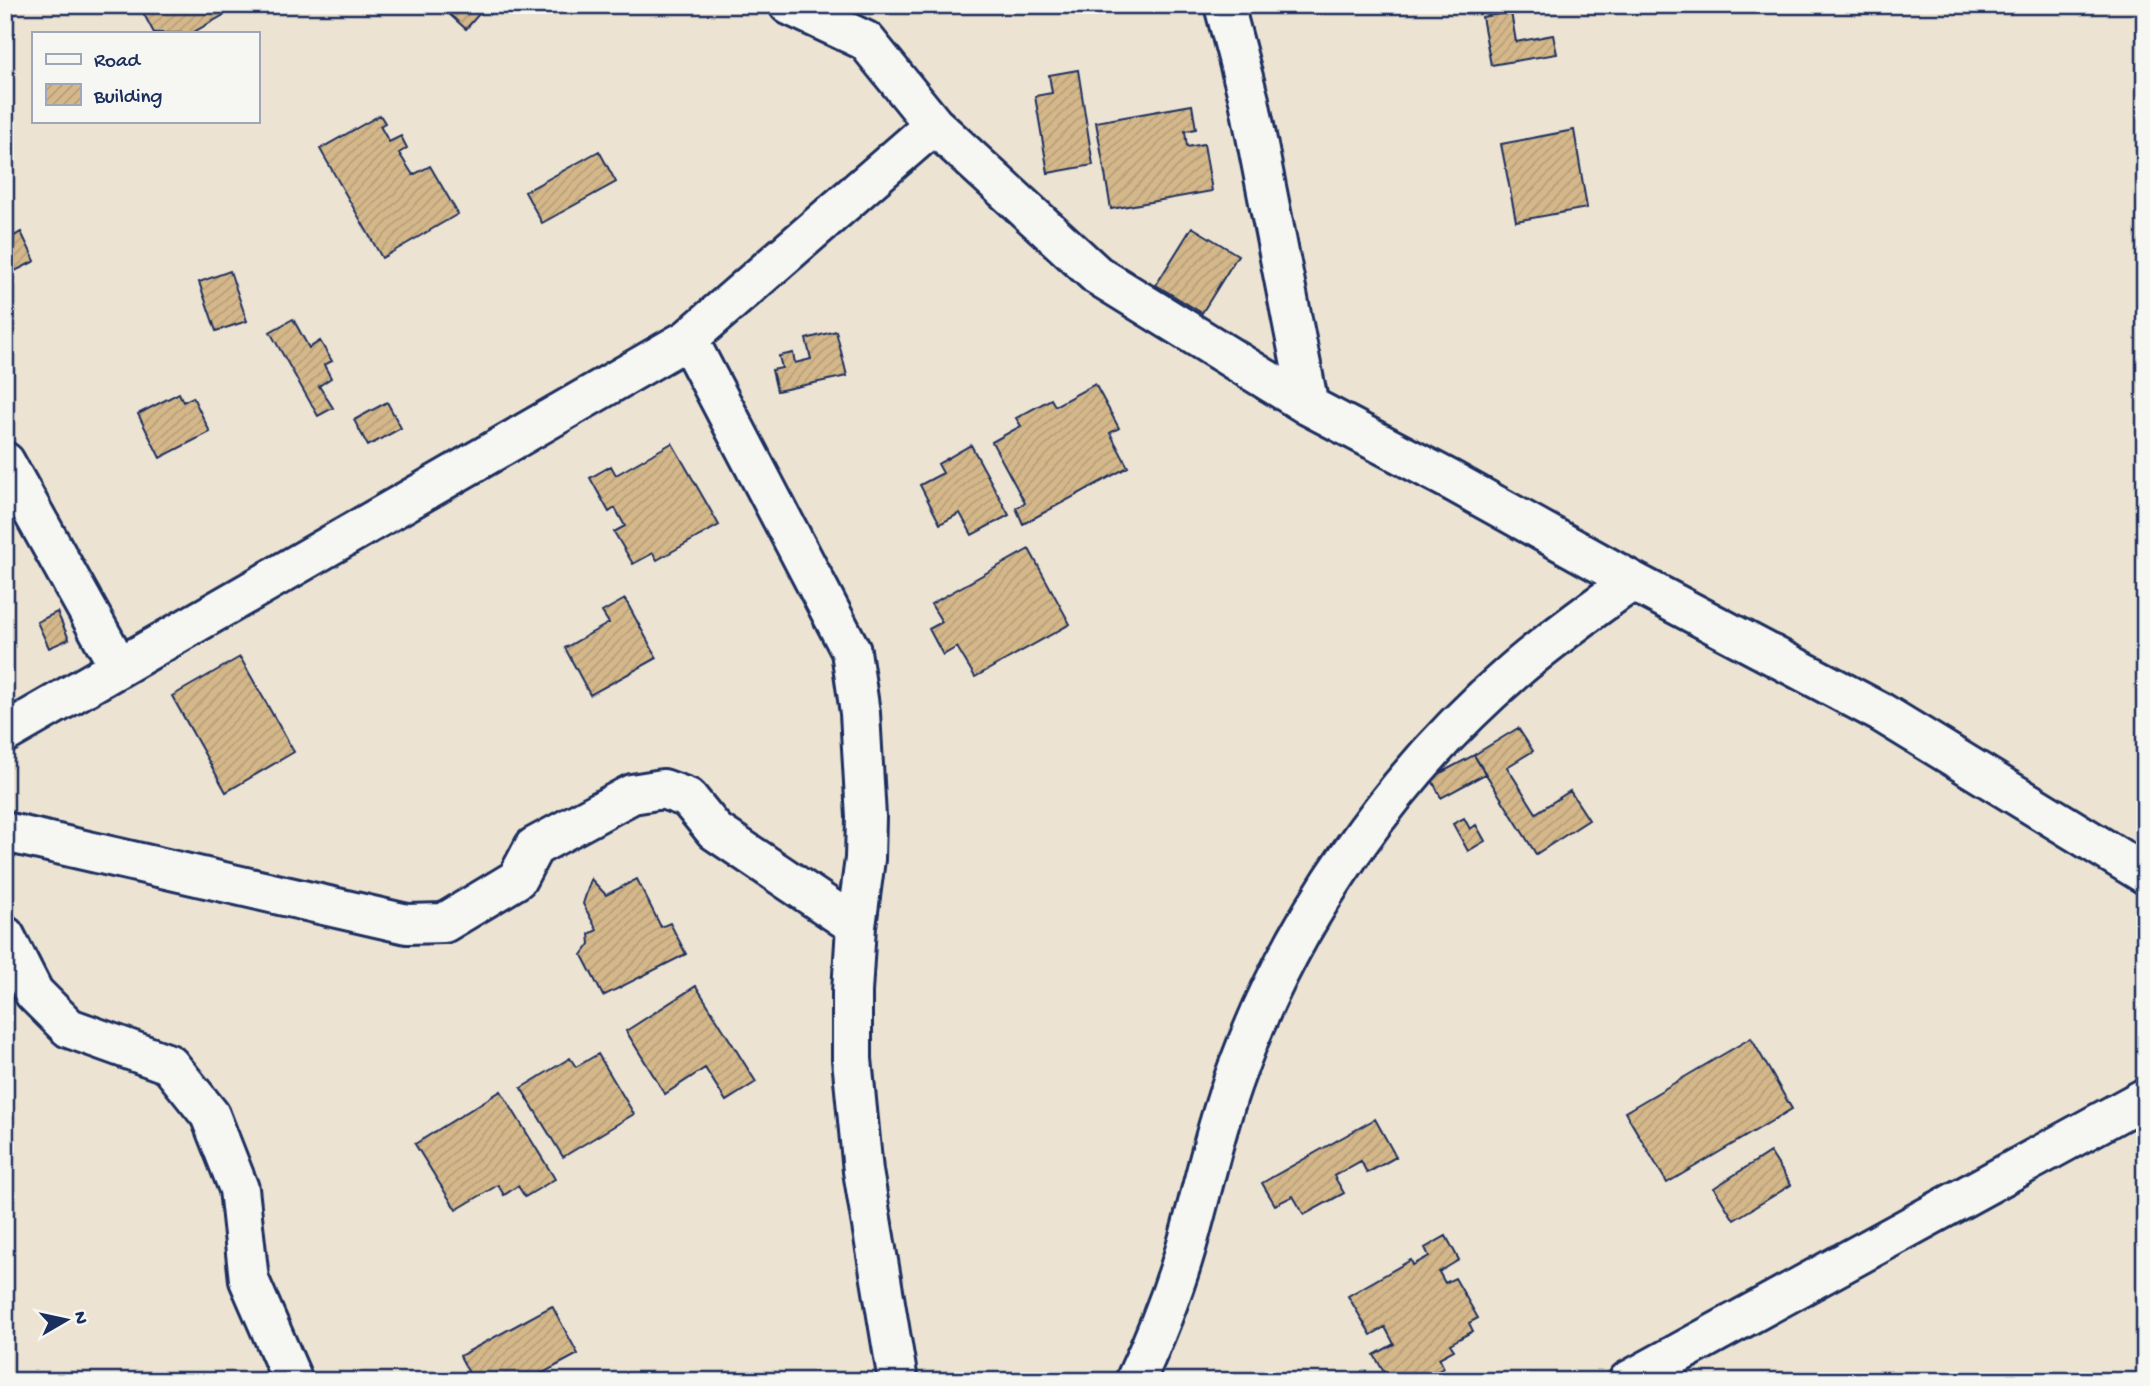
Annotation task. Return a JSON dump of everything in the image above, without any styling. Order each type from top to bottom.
[{"type":"street","points":[[789,5],[866,41],[934,125],[1097,275],[1309,406],[1882,713],[2145,874]]},
{"type":"street","points":[[1224,5],[1249,100],[1309,406]]},
{"type":"street","points":[[5,733],[688,339],[934,125]]},
{"type":"street","points":[[688,339],[851,651],[860,713],[866,817],[866,859],[856,926],[852,992],[852,1059],[863,1171],[898,1381]]},
{"type":"street","points":[[5,462],[119,667]]},
{"type":"street","points":[[1135,1381],[1167,1306],[1186,1250],[1217,1131],[1237,1070],[1283,965],[1324,894],[1363,836],[1409,778],[1460,722],[1513,671],[1632,581]]},
{"type":"street","points":[[5,832],[407,925],[444,923],[517,879],[534,847],[632,794],[663,789],[688,798],[715,831],[856,926]]},
{"type":"street","points":[[5,936],[34,993],[69,1028],[169,1064],[210,1115],[239,1189],[249,1280],[293,1381]]},
{"type":"street","points":[[1628,1381],[2145,1098]]},
{"type":"building","points":[[139,5],[223,5],[227,13],[194,32],[153,32]]},
{"type":"building","points":[[447,5],[486,6],[466,29],[448,13]]},
{"type":"building","points":[[1511,12],[1516,42],[1553,35],[1557,54],[1491,65],[1482,17]]},
{"type":"building","points":[[1078,70],[1093,165],[1048,173],[1035,96],[1052,93],[1049,75]]},
{"type":"building","points":[[1192,105],[1196,129],[1185,131],[1187,147],[1204,144],[1212,191],[1111,209],[1096,122]]},
{"type":"building","points":[[380,115],[385,123],[380,126],[389,142],[401,136],[407,148],[399,153],[413,175],[430,166],[458,214],[382,258],[320,149]]},
{"type":"building","points":[[1574,130],[1587,208],[1516,221],[1501,144]]},
{"type":"building","points":[[599,151],[616,182],[542,223],[525,192]]},
{"type":"building","points":[[1192,227],[1238,255],[1202,313],[1156,285]]},
{"type":"building","points":[[21,232],[35,261],[5,276],[5,236],[7,240]]},
{"type":"building","points":[[230,271],[247,321],[216,331],[199,282]]},
{"type":"building","points":[[293,319],[309,348],[320,341],[332,361],[324,365],[331,378],[319,386],[333,408],[318,416],[270,332]]},
{"type":"building","points":[[836,331],[847,376],[777,391],[772,370],[782,368],[779,356],[793,353],[795,363],[811,359],[806,339]]},
{"type":"building","points":[[1095,384],[1119,428],[1110,433],[1128,467],[1023,524],[1016,508],[1025,503],[992,442],[1021,426],[1016,418],[1051,399],[1055,406]]},
{"type":"building","points":[[179,393],[183,402],[193,397],[210,432],[160,458],[138,414]]},
{"type":"building","points":[[387,402],[401,428],[368,446],[354,420]]},
{"type":"building","points":[[672,443],[719,525],[657,560],[653,553],[633,564],[614,532],[625,526],[615,508],[609,512],[590,478],[611,466],[616,475]]},
{"type":"building","points":[[971,445],[1009,515],[972,535],[960,513],[940,524],[920,485],[943,473],[938,464]]},
{"type":"building","points":[[1029,549],[1070,624],[975,677],[957,647],[943,655],[929,629],[942,622],[931,604]]},
{"type":"building","points":[[625,599],[657,658],[590,695],[565,648],[609,623],[602,612]]},
{"type":"building","points":[[57,612],[69,639],[49,648],[37,622]]},
{"type":"building","points":[[240,657],[294,752],[226,792],[172,696]]},
{"type":"building","points":[[1518,728],[1533,751],[1507,767],[1536,813],[1570,791],[1589,820],[1536,854],[1474,755]]},
{"type":"building","points":[[1474,755],[1485,774],[1441,798],[1431,778]]},
{"type":"building","points":[[1464,818],[1470,829],[1476,825],[1485,841],[1468,851],[1453,824]]},
{"type":"building","points":[[591,879],[606,895],[637,879],[661,927],[670,923],[686,954],[603,996],[582,955],[590,944],[589,934],[597,930],[583,904]]},
{"type":"building","points":[[696,986],[756,1082],[726,1101],[705,1068],[665,1094],[626,1031]]},
{"type":"building","points":[[1751,1038],[1792,1109],[1667,1183],[1625,1112]]},
{"type":"building","points":[[598,1054],[634,1114],[563,1157],[521,1088],[570,1058],[576,1067]]},
{"type":"building","points":[[501,1091],[555,1179],[525,1197],[518,1186],[504,1195],[498,1185],[456,1210],[415,1144]]},
{"type":"building","points":[[1375,1119],[1396,1157],[1367,1173],[1361,1161],[1334,1176],[1344,1193],[1304,1215],[1293,1196],[1275,1205],[1262,1183]]},
{"type":"building","points":[[1770,1152],[1791,1185],[1734,1220],[1714,1188]]},
{"type":"building","points":[[1446,1236],[1459,1260],[1439,1272],[1445,1283],[1455,1278],[1478,1318],[1469,1323],[1473,1331],[1450,1344],[1454,1350],[1439,1358],[1444,1368],[1427,1377],[1429,1381],[1389,1381],[1374,1355],[1394,1344],[1385,1327],[1371,1335],[1348,1296],[1411,1260],[1413,1265],[1429,1256],[1425,1248]]},
{"type":"building","points":[[552,1306],[578,1354],[528,1381],[473,1381],[460,1356]]}]
